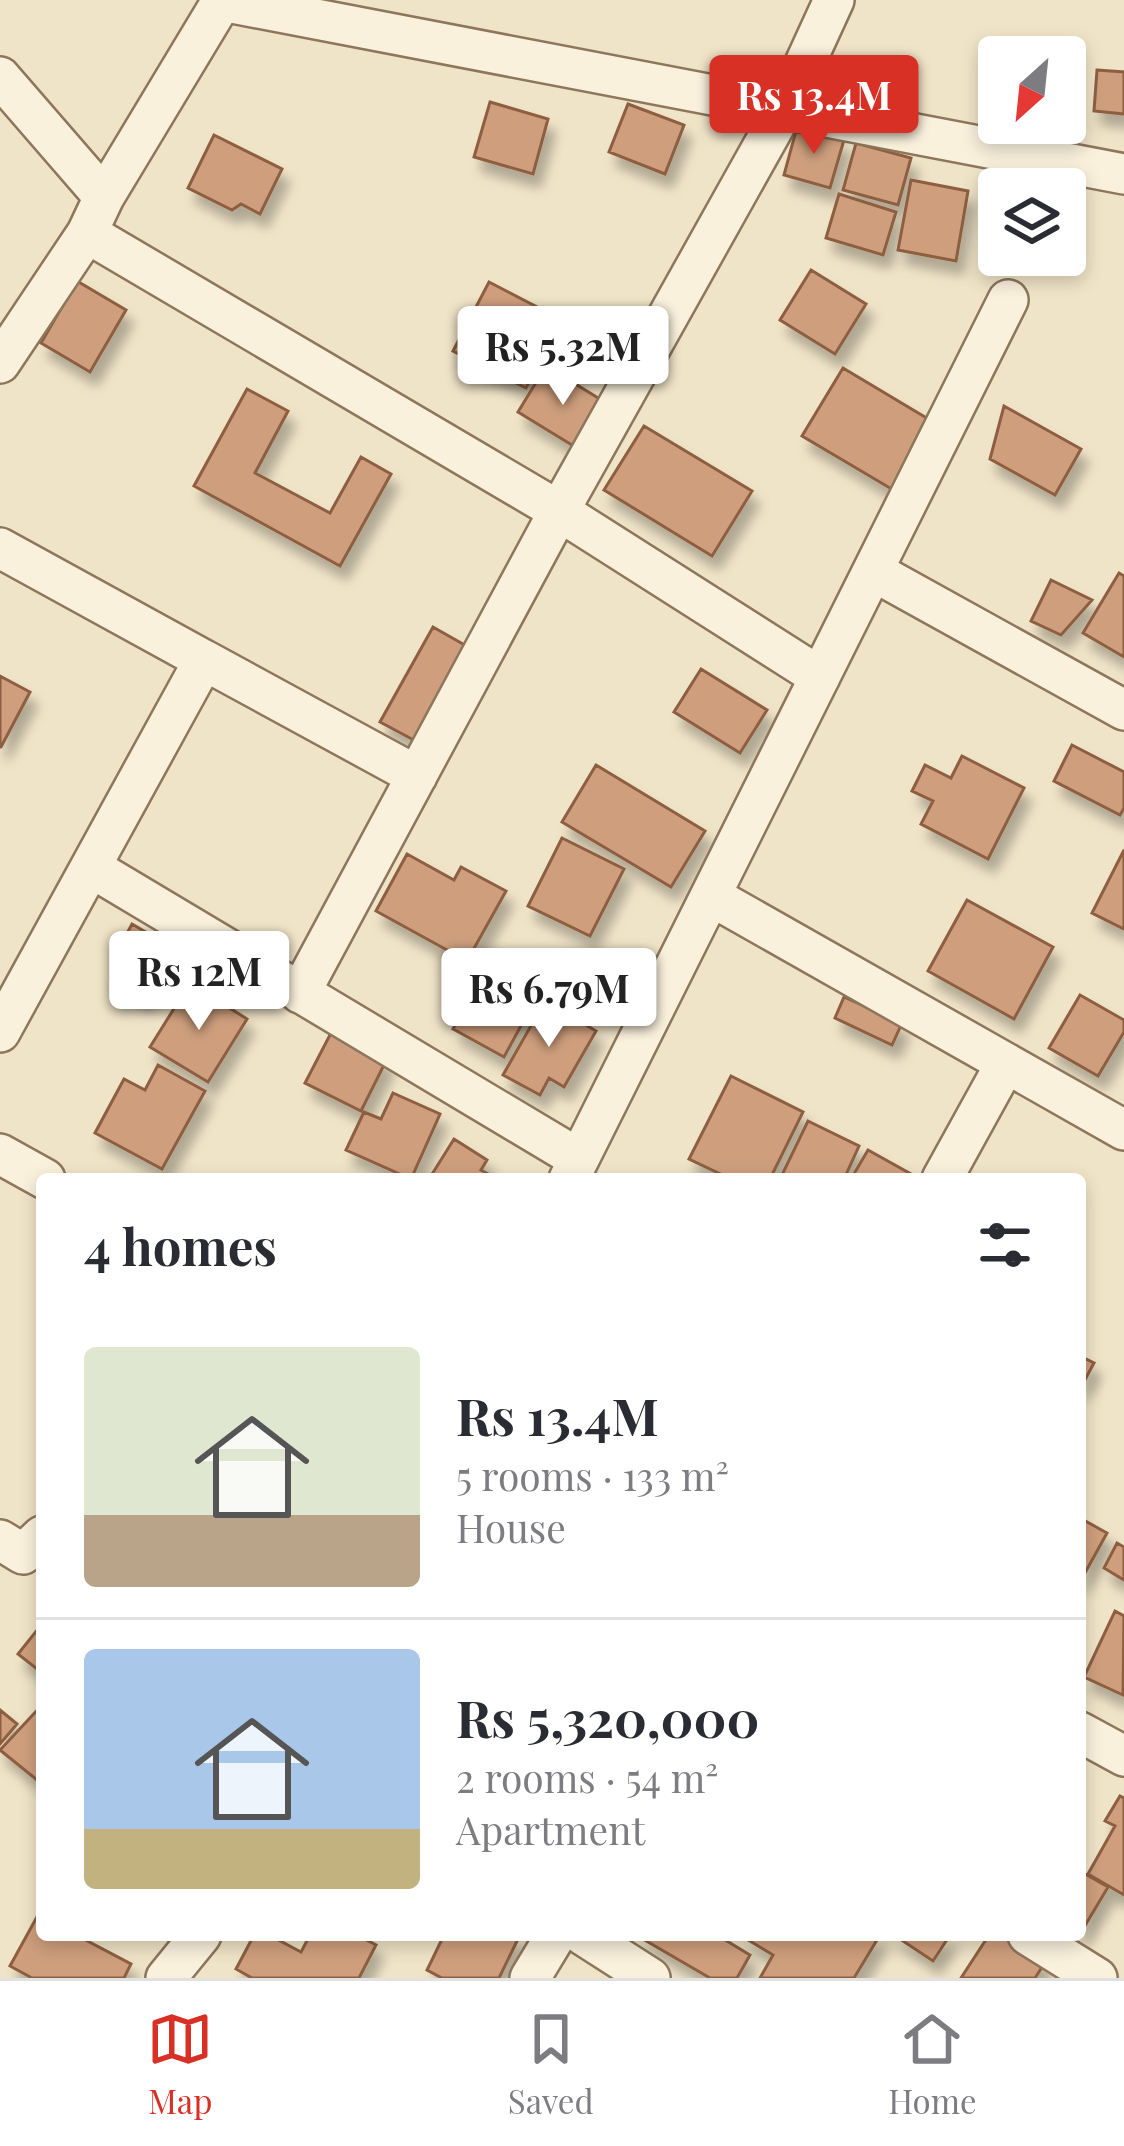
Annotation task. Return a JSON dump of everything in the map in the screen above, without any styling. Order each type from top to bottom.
[{"type":"street","points":[[300,992],[784,107],[834,0]]},
{"type":"street","points":[[0,363],[96,215],[222,1],[1124,174]]},
{"type":"street","points":[[0,77],[96,215],[820,677]]},
{"type":"street","points":[[92,868],[300,992],[574,1169],[1008,300]]},
{"type":"street","points":[[0,548],[417,776]]},
{"type":"street","points":[[873,571],[1124,710]]},
{"type":"street","points":[[0,1032],[204,660]]},
{"type":"street","points":[[710,896],[1124,1130]]},
{"type":"street","points":[[945,1173],[1006,1064]]},
{"type":"street","points":[[0,1154],[36,1174]]},
{"type":"street","points":[[1086,1735],[1124,1756]]},
{"type":"street","points":[[166,1978],[196,1941]]},
{"type":"street","points":[[530,1978],[552,1941]]},
{"type":"street","points":[[592,1941],[650,1978]]},
{"type":"street","points":[[1038,1941],[1097,1978]]},
{"type":"building","points":[[1097,70],[1124,72],[1124,114],[1094,111]]},
{"type":"building","points":[[490,102],[548,119],[533,174],[474,157]]},
{"type":"building","points":[[628,104],[684,125],[665,174],[609,152]]},
{"type":"building","points":[[797,127],[844,140],[830,188],[784,175]]},
{"type":"building","points":[[214,135],[282,169],[260,214],[241,204],[232,210],[188,188]]},
{"type":"building","points":[[856,143],[911,158],[898,205],[843,190]]},
{"type":"building","points":[[911,180],[968,191],[956,261],[898,250]]},
{"type":"building","points":[[839,194],[896,212],[883,255],[826,238]]},
{"type":"building","points":[[811,270],[866,304],[835,354],[780,320]]},
{"type":"building","points":[[77,281],[126,310],[90,372],[41,343]]},
{"type":"building","points":[[489,282],[562,320],[526,388],[453,351]]},
{"type":"building","points":[[546,366],[608,404],[580,450],[518,412]]},
{"type":"building","points":[[843,368],[935,423],[895,491],[802,436]]},
{"type":"building","points":[[247,389],[288,411],[255,473],[330,513],[361,457],[391,474],[340,566],[194,486]]},
{"type":"building","points":[[1004,406],[1081,449],[1055,495],[990,459]]},
{"type":"building","points":[[644,426],[752,491],[712,556],[604,490]]},
{"type":"building","points":[[1119,573],[1124,576],[1124,657],[1083,633]]},
{"type":"building","points":[[1051,580],[1092,600],[1061,635],[1031,621]]},
{"type":"building","points":[[433,627],[477,652],[425,746],[380,722]]},
{"type":"building","points":[[701,669],[767,710],[740,753],[674,712]]},
{"type":"building","points":[[0,676],[30,692],[1,747],[0,747]]},
{"type":"building","points":[[1072,745],[1124,772],[1120,815],[1054,781]]},
{"type":"building","points":[[962,756],[1024,788],[988,859],[921,824],[933,801],[912,791],[925,765],[951,778]]},
{"type":"building","points":[[596,765],[705,831],[671,887],[562,822]]},
{"type":"building","points":[[562,838],[624,869],[590,936],[528,906]]},
{"type":"building","points":[[1124,850],[1124,929],[1092,913]]},
{"type":"building","points":[[407,854],[454,880],[461,867],[506,891],[467,961],[376,911]]},
{"type":"building","points":[[967,900],[1053,947],[1014,1019],[928,971]]},
{"type":"building","points":[[132,924],[173,948],[144,997],[111,978],[125,954],[118,950]]},
{"type":"building","points":[[484,972],[535,1000],[504,1057],[453,1029]]},
{"type":"building","points":[[190,983],[247,1019],[208,1082],[150,1047]]},
{"type":"building","points":[[1080,995],[1124,1020],[1124,1032],[1098,1076],[1049,1048]]},
{"type":"building","points":[[844,997],[902,1023],[892,1045],[835,1018]]},
{"type":"building","points":[[545,1001],[596,1031],[564,1087],[549,1078],[540,1095],[503,1075]]},
{"type":"building","points":[[332,1031],[387,1059],[361,1111],[305,1083]]},
{"type":"building","points":[[158,1065],[205,1091],[162,1169],[95,1133],[124,1079],[145,1090]]},
{"type":"building","points":[[731,1076],[803,1112],[773,1173],[718,1173],[689,1159]]},
{"type":"building","points":[[393,1093],[440,1114],[414,1173],[398,1173],[346,1150],[364,1112],[381,1119]]},
{"type":"building","points":[[808,1121],[859,1146],[847,1173],[783,1173]]},
{"type":"building","points":[[454,1139],[487,1160],[481,1170],[486,1173],[433,1173]]},
{"type":"building","points":[[868,1150],[909,1173],[855,1173]]},
{"type":"building","points":[[1086,1521],[1107,1533],[1086,1571]]},
{"type":"building","points":[[1117,1543],[1124,1547],[1124,1580],[1104,1568]]},
{"type":"building","points":[[1115,1611],[1124,1616],[1123,1695],[1086,1678]]},
{"type":"building","points":[[36,1632],[36,1668],[18,1654]]},
{"type":"building","points":[[0,1710],[17,1724],[0,1744]]},
{"type":"building","points":[[36,1711],[36,1779],[0,1750]]},
{"type":"building","points":[[1120,1796],[1124,1798],[1124,1895],[1088,1874],[1115,1826],[1105,1821]]},
{"type":"building","points":[[1086,1874],[1108,1887],[1086,1924]]},
{"type":"building","points":[[36,1919],[36,1941],[87,1941],[131,1964],[124,1978],[32,1978],[10,1966]]},
{"type":"building","points":[[251,1941],[280,1941],[301,1952],[307,1941],[376,1945],[359,1978],[252,1978],[236,1969]]},
{"type":"building","points":[[441,1941],[517,1941],[499,1978],[442,1978],[427,1970]]},
{"type":"building","points":[[646,1941],[727,1941],[750,1955],[737,1978],[710,1978]]},
{"type":"building","points":[[750,1941],[876,1941],[854,1978],[760,1978],[773,1955]]},
{"type":"building","points":[[903,1941],[946,1941],[933,1961]]},
{"type":"building","points":[[985,1941],[1014,1941],[1046,1961],[1035,1978],[961,1978]]}]
